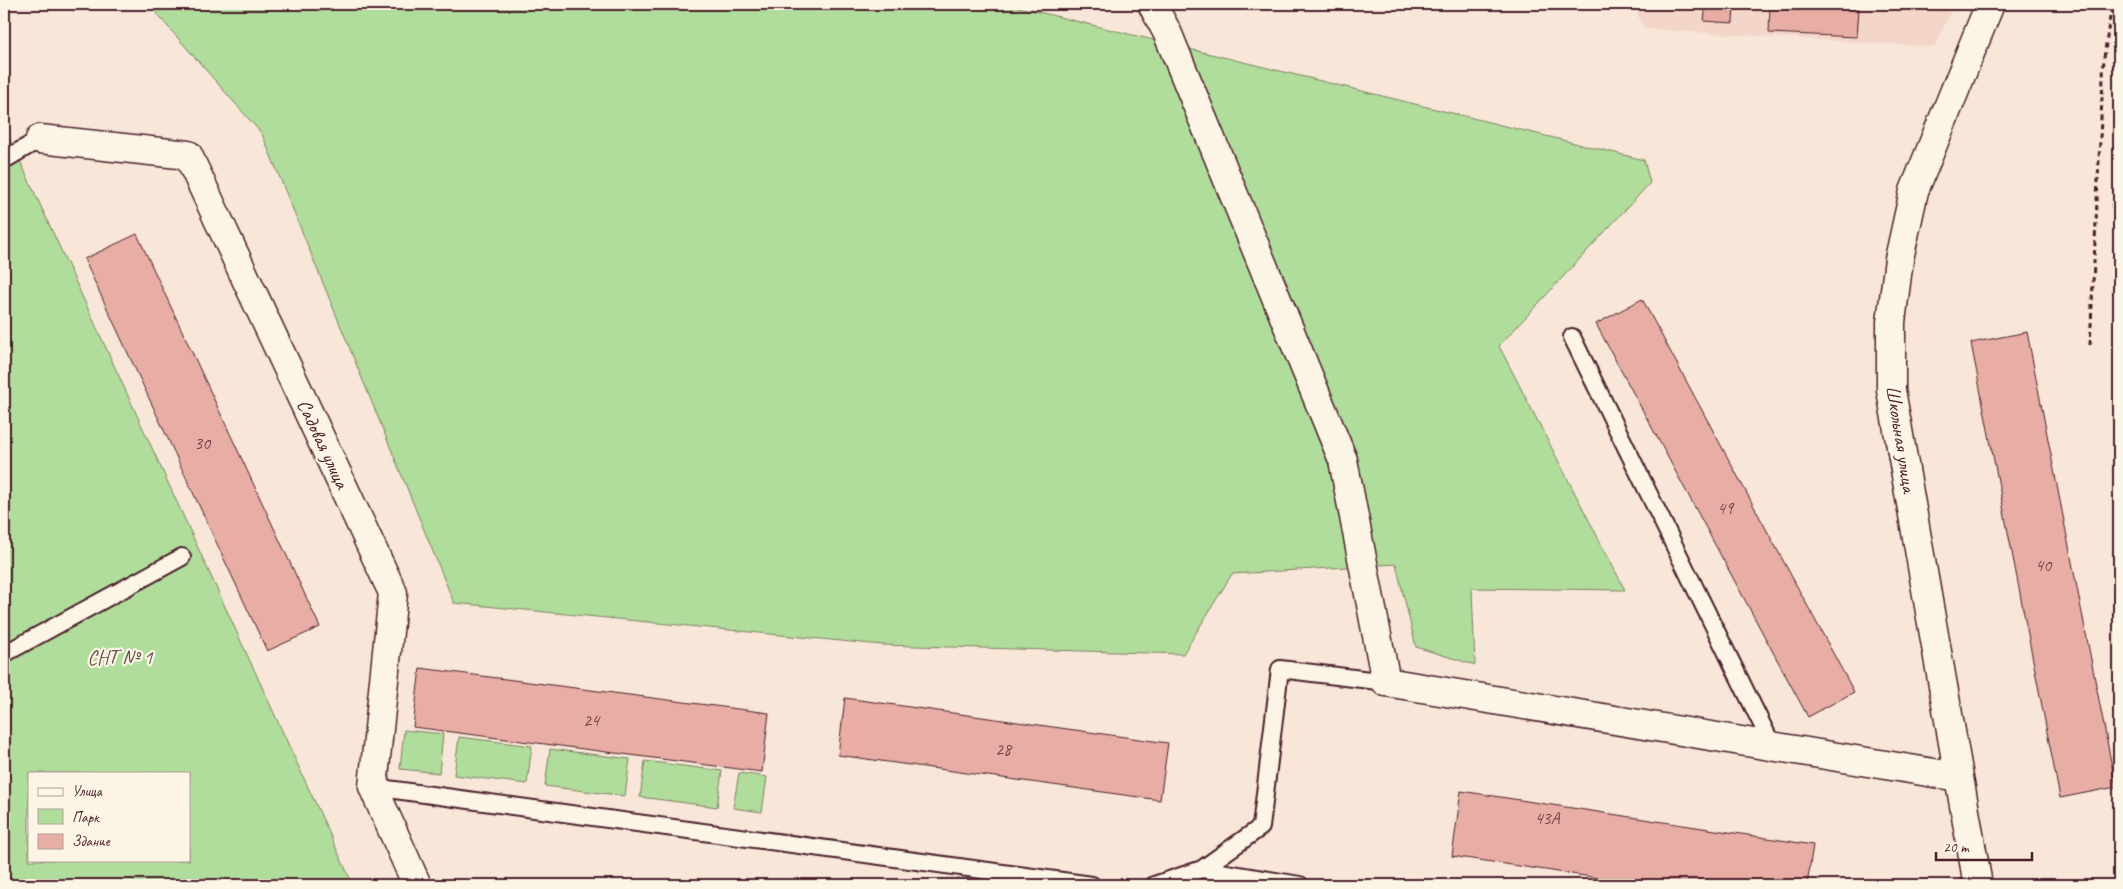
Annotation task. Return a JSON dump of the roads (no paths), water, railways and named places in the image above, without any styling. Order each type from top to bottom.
[{"type":"street","points":[[1152,4],[1167,32],[1343,460],[1386,682],[1958,776]]},
{"type":"street","name":"Школьная улица","points":[[1978,885],[1891,390],[1891,322],[1899,259],[1914,191],[1990,4]]},
{"type":"street","name":"Садовая улица","points":[[40,139],[188,155],[393,593],[373,787]]},
{"type":"street","points":[[373,787],[417,885]]},
{"type":"lane","points":[[4,160],[40,139]]},
{"type":"lane","points":[[1572,337],[1773,747]]},
{"type":"lane","points":[[4,654],[182,557]]},
{"type":"lane","points":[[1154,885],[1202,869],[1261,827],[1280,669],[1386,682]]},
{"type":"lane","points":[[373,787],[1092,885]]},
{"type":"lane","points":[[1202,869],[1300,885]]},
{"type":"park label","name":"СНТ № 1","points":[[120,657]]}]
